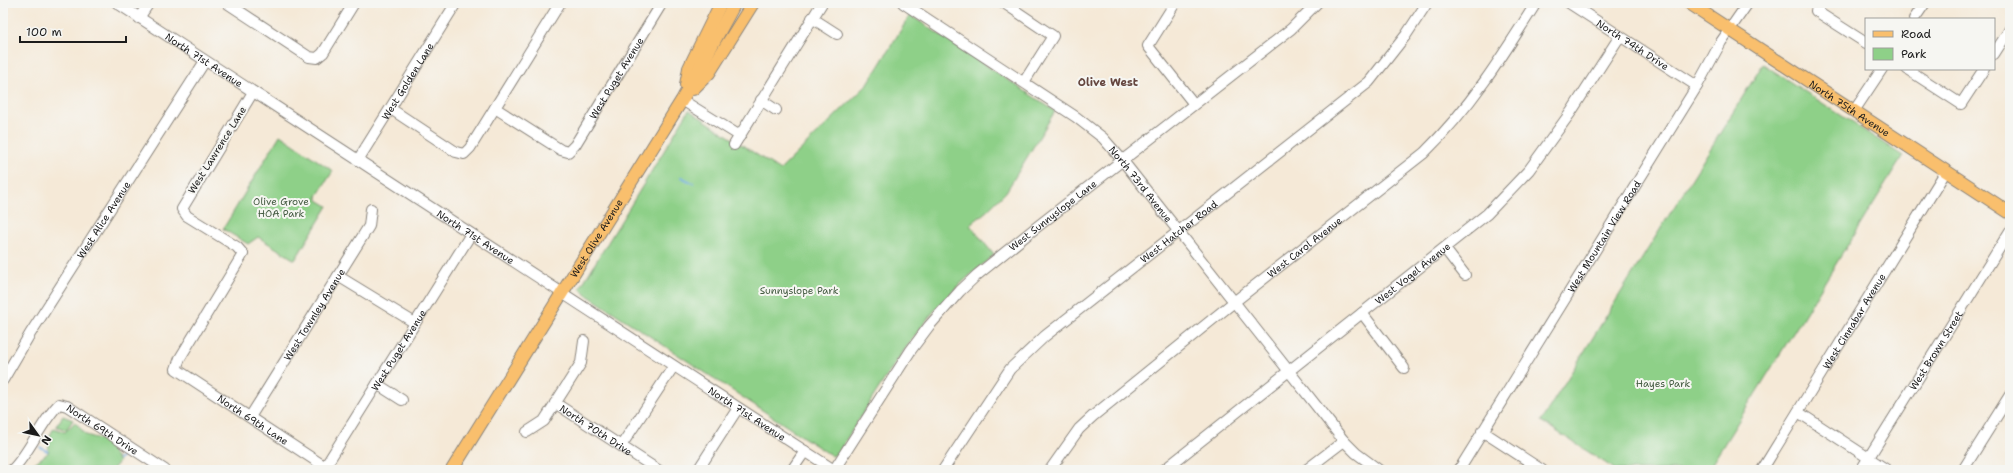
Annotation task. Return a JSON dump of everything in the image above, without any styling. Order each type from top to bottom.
[{"type":"main road","points":[[682,100],[690,68],[721,3]]},
{"type":"main road","name":"West Olive Avenue","points":[[452,470],[682,100],[735,3]]},
{"type":"main road","points":[[682,100],[708,73],[753,3]]},
{"type":"main road","name":"North 75th Avenue","points":[[1689,3],[2010,213]]},
{"type":"street","name":"North 71st Avenue","points":[[117,3],[834,470]]},
{"type":"street","points":[[139,18],[149,3]]},
{"type":"street","points":[[227,3],[310,57],[317,58],[323,53],[354,3]]},
{"type":"street","name":"West Golden Lane","points":[[358,160],[456,3]]},
{"type":"street","points":[[390,109],[456,152],[464,154],[470,148],[560,3]]},
{"type":"street","name":"West Puget Avenue","points":[[495,108],[561,150],[568,152],[575,145],[662,3]]},
{"type":"street","points":[[734,145],[822,3]]},
{"type":"street","name":"North 73rd Avenue","points":[[902,3],[1092,128],[1123,161],[1344,441],[1356,453],[1379,470]]},
{"type":"street","points":[[1004,3],[1054,36],[1024,82]]},
{"type":"street","points":[[1175,3],[1148,46],[1194,104]]},
{"type":"street","name":"West Sunnyslope Lane","points":[[834,470],[912,350],[929,326],[960,291],[1027,235],[1291,29],[1317,3]]},
{"type":"street","name":"West Hatcher Road","points":[[943,470],[1010,369],[1045,336],[1369,82],[1406,35],[1427,3]]},
{"type":"street","name":"West Carol Avenue","points":[[1050,470],[1076,434],[1093,416],[1234,302],[1396,176],[1448,130],[1482,87],[1536,3]]},
{"type":"street","name":"North 74th Drive","points":[[1569,3],[1697,86]]},
{"type":"street","name":"West Mountain View Road","points":[[1458,470],[1697,86],[1730,29],[1748,3]]},
{"type":"street","points":[[1915,18],[1925,3]]},
{"type":"street","points":[[1819,7],[1865,42]]},
{"type":"street","points":[[812,18],[837,34]]},
{"type":"street","points":[[1995,52],[2010,29]]},
{"type":"street","name":"West Vogel Avenue","points":[[1164,470],[1445,249],[1487,214],[1529,170],[1571,112],[1620,36]]},
{"type":"street","name":"West Alice Avenue","points":[[3,380],[30,334],[205,61]]},
{"type":"street","points":[[1854,111],[1881,70]]},
{"type":"street","points":[[1909,70],[1961,104],[1983,70]]},
{"type":"street","name":"West Lawrence Lane","points":[[176,369],[180,358],[243,254],[237,247],[188,216],[182,209],[253,92]]},
{"type":"street","points":[[682,100],[740,136]]},
{"type":"street","points":[[761,100],[776,110]]},
{"type":"street","name":"West Cinnabar Avenue","points":[[1762,470],[1946,171]]},
{"type":"street","name":"West Townley Avenue","points":[[250,417],[369,226],[372,209]]},
{"type":"street","name":"West Brown Street","points":[[1861,470],[2010,231]]},
{"type":"street","name":"West Puget Avenue","points":[[328,468],[377,384],[471,234]]},
{"type":"street","points":[[1445,249],[1466,275]]},
{"type":"street","points":[[338,276],[415,323]]},
{"type":"street","points":[[1362,313],[1404,368]]},
{"type":"street","points":[[527,432],[544,421],[581,363],[584,341]]},
{"type":"street","points":[[622,446],[673,366]]},
{"type":"street","name":"North 69th Lane","points":[[176,369],[328,468]]},
{"type":"street","points":[[377,384],[402,400]]},
{"type":"street","points":[[1963,470],[2010,395]]},
{"type":"street","name":"North 70th Drive","points":[[555,403],[658,470]]},
{"type":"street","name":"North 69th Drive","points":[[12,470],[26,455],[52,411],[59,404],[67,406],[165,470]]},
{"type":"street","points":[[698,470],[738,408]]},
{"type":"street","points":[[1798,412],[1887,470]]},
{"type":"street","points":[[1482,431],[1542,470]]},
{"type":"street","points":[[1306,470],[1344,441]]},
{"type":"street","points":[[792,470],[805,451]]},
{"type":"green space","name":"Sunnyslope Park","points":[[910,15],[1055,111],[1006,192],[970,225],[994,255],[945,299],[917,332],[893,366],[837,454],[832,456],[584,293],[580,288],[689,110],[780,170],[867,85]]},
{"type":"green space","name":"Hayes Park","points":[[1763,64],[1903,156],[1708,470],[1616,470],[1541,421]]},
{"type":"green space","name":"Olive Grove HOA Park","points":[[280,135],[333,171],[317,196],[318,200],[328,206],[295,260],[258,237],[248,244],[223,229]]},
{"type":"green space","points":[[63,416],[73,420],[66,430],[56,426]]},
{"type":"green space","points":[[75,422],[86,435],[100,439],[107,443],[119,462],[112,470],[25,470],[48,453],[50,435],[54,428],[65,432]]},
{"type":"waterway","points":[[681,177],[693,183]]},
{"type":"waterway","points":[[40,447],[47,451]]},
{"type":"waterway","points":[[119,459],[128,454]]},
{"type":"district","name":"Olive West","points":[[1108,82]]}]
